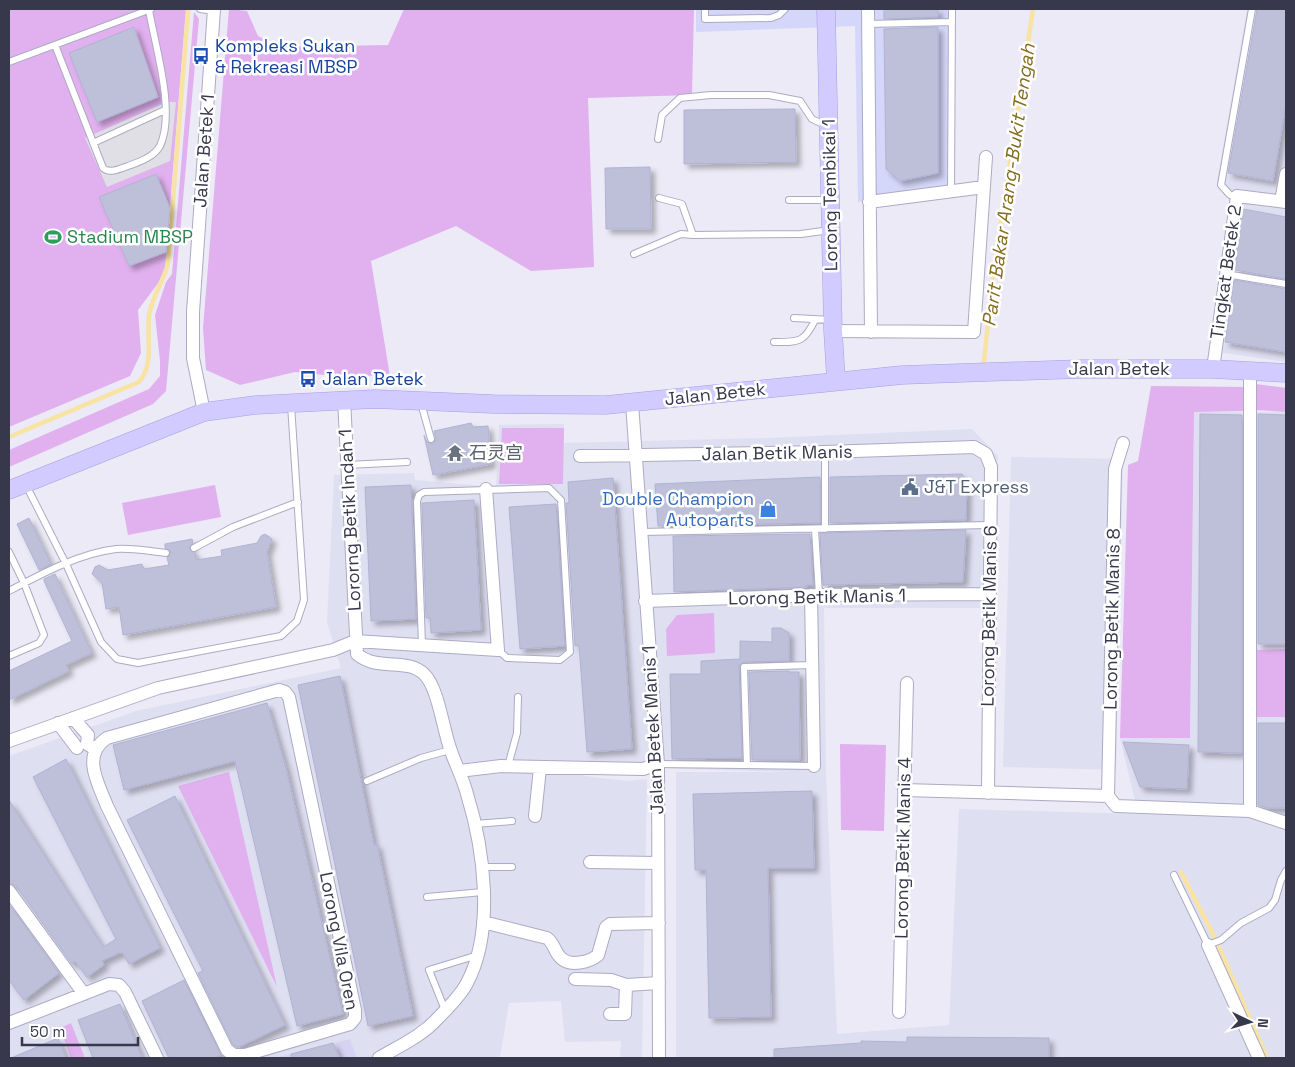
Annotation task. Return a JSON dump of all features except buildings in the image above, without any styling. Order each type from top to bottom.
[{"type":"street","name":"Lorong Tembikai 1","points":[[826,9],[833,326],[836,380]]},
{"type":"street","points":[[868,9],[871,332]]},
{"type":"street","name":"Jalan Betek 1","points":[[204,412],[194,367],[193,312],[214,10]]},
{"type":"street","points":[[833,326],[871,332],[974,332],[986,157]]},
{"type":"street","points":[[1284,201],[1286,174]]},
{"type":"street","points":[[869,202],[984,187]]},
{"type":"street","name":"Tingkat Betek 2","points":[[1213,368],[1237,196],[1284,201]]},
{"type":"street","name":"Jalan Betek","points":[[9,490],[204,412],[291,402],[344,399],[552,405],[632,403],[836,380],[902,375],[1080,369],[1213,368],[1286,373]]},
{"type":"street","points":[[1250,370],[1250,811]]},
{"type":"street","name":"Lororng Betik Indah 1","points":[[344,399],[355,641]]},
{"type":"street","name":"Jalan Betek Manis 1","points":[[632,403],[634,455],[658,764],[659,1058]]},
{"type":"street","name":"Lorong Betik Manis 8","points":[[1108,796],[1115,469],[1123,444]]},
{"type":"street","name":"Jalan Betik Manis","points":[[580,456],[825,452],[974,447]]},
{"type":"street","name":"Lorong Betik Manis 6","points":[[974,447],[986,454],[991,466],[988,793]]},
{"type":"street","points":[[9,742],[158,688],[333,650],[355,641],[498,650],[486,489]]},
{"type":"street","name":"Lorong Betik Manis 1","points":[[645,601],[814,595],[990,594]]},
{"type":"street","points":[[814,595],[812,665],[814,766]]},
{"type":"street","points":[[355,641],[357,654],[366,662],[403,665],[424,674],[431,685],[450,750],[460,771],[475,824],[482,867],[483,922],[478,955],[467,984],[423,1032],[379,1058]]},
{"type":"street","name":"Lorong Betik Manis 4","points":[[899,1012],[907,683]]},
{"type":"street","name":"Lorong Vila Oren","points":[[278,690],[284,692],[290,698],[355,1010],[355,1018],[350,1024],[245,1055],[234,1055],[227,1050],[107,806],[86,747],[107,738],[268,692],[278,690]]},
{"type":"street","points":[[58,724],[86,747],[88,735],[73,718]]},
{"type":"street","points":[[460,771],[508,766],[643,770],[658,764]]},
{"type":"street","points":[[535,816],[540,768]]},
{"type":"street","points":[[904,790],[1108,796],[1116,806],[1250,811],[1286,823]]},
{"type":"street","points":[[590,862],[658,863]]},
{"type":"street","points":[[9,891],[84,994]]},
{"type":"street","points":[[483,922],[547,938],[553,943],[560,958],[570,962],[587,961],[598,955],[606,927],[610,924],[659,924]]},
{"type":"street","points":[[1208,945],[1259,1058]]},
{"type":"street","points":[[576,979],[611,980],[626,985],[659,983]]},
{"type":"street","points":[[9,1023],[109,984],[119,985],[125,992],[157,1058]]},
{"type":"street","points":[[610,1014],[625,1014],[626,985]]},
{"type":"lane","points":[[9,62],[150,9],[165,110],[165,120],[159,147],[142,161],[111,171],[105,170],[55,45]]},
{"type":"lane","points":[[200,9],[214,10]]},
{"type":"lane","points":[[705,9],[705,19],[771,18],[779,15],[785,9]]},
{"type":"lane","points":[[951,192],[952,9]]},
{"type":"lane","points":[[1237,196],[1230,195],[1221,185],[1252,9]]},
{"type":"lane","points":[[868,24],[952,22]]},
{"type":"lane","points":[[658,139],[662,114],[680,98],[711,95],[769,95],[800,101],[812,119],[829,126]]},
{"type":"lane","points":[[94,143],[165,110]]},
{"type":"lane","points":[[659,198],[682,204],[693,235]]},
{"type":"lane","points":[[789,200],[830,200]]},
{"type":"lane","points":[[634,254],[681,234],[802,234],[831,230]]},
{"type":"lane","points":[[1226,274],[1286,284]]},
{"type":"lane","points":[[794,318],[815,320],[833,326]]},
{"type":"lane","points":[[774,342],[798,342],[808,335],[815,320]]},
{"type":"lane","points":[[25,482],[66,564],[100,642],[117,659],[138,663],[281,636],[297,622],[304,600],[291,402]]},
{"type":"lane","points":[[420,402],[431,439]]},
{"type":"lane","points":[[825,452],[825,529]]},
{"type":"lane","points":[[347,465],[407,462]]},
{"type":"lane","points":[[422,645],[417,500],[419,495],[424,492],[549,488],[561,500],[570,652],[560,660],[507,658],[498,650]]},
{"type":"lane","points":[[194,548],[233,527],[298,502]]},
{"type":"lane","points":[[641,532],[990,525]]},
{"type":"lane","points":[[814,595],[815,529]]},
{"type":"lane","points":[[9,591],[66,564],[115,550],[166,553]]},
{"type":"lane","points":[[9,552],[24,583],[44,635],[39,643],[9,656]]},
{"type":"lane","points":[[747,765],[744,667],[812,665]]},
{"type":"lane","points":[[508,766],[517,733],[518,697]]},
{"type":"lane","points":[[367,781],[421,758],[450,750]]},
{"type":"lane","points":[[658,764],[814,766]]},
{"type":"lane","points":[[475,824],[512,821]]},
{"type":"lane","points":[[482,867],[512,867]]},
{"type":"lane","points":[[1174,875],[1208,945],[1221,940],[1241,923],[1269,908],[1275,900],[1280,880],[1286,871]]},
{"type":"lane","points":[[427,897],[483,892]]},
{"type":"lane","points":[[445,1010],[429,970],[478,955]]},
{"type":"shaded area","points":[[9,9],[186,9],[165,268],[159,282],[138,310],[141,353],[130,376],[9,427]]},
{"type":"shaded area","points":[[229,9],[247,11],[258,36],[281,47],[388,45],[404,9],[694,9],[692,95],[588,98],[594,267],[531,271],[456,226],[371,261],[390,376],[326,375],[295,372],[240,385],[206,370],[203,328]]},
{"type":"shaded area","points":[[696,9],[952,9],[951,191],[858,202],[855,26],[696,32]]},
{"type":"shaded area","points":[[1247,9],[1256,9],[1227,172],[1273,181],[1286,104],[1286,217],[1242,209],[1233,272],[1286,280],[1286,289],[1229,280],[1220,341],[1286,352],[1286,362],[1209,351],[1231,202],[1217,182]]},
{"type":"shaded area","points":[[194,12],[199,19],[166,391],[153,404],[9,467],[9,450],[149,389],[160,376],[155,315],[166,282],[172,274]]},
{"type":"shaded area","points":[[167,102],[176,102],[170,161],[107,187],[85,138]]},
{"type":"shaded area","points":[[1256,384],[1286,388],[1286,412],[1255,410]]},
{"type":"shaded area","points":[[1151,386],[1245,387],[1246,411],[1194,412],[1190,738],[1120,738],[1128,465],[1138,461]]},
{"type":"shaded area","points":[[1194,412],[1286,412],[1286,649],[1254,650],[1286,717],[1286,1058],[676,1058],[676,772],[794,772],[585,766],[584,776],[627,781],[647,779],[642,1058],[620,1058],[621,1041],[565,1042],[561,1001],[509,1003],[500,1058],[357,1058],[350,1039],[274,1058],[9,1058],[9,756],[136,711],[341,668],[327,622],[334,475],[414,473],[415,480],[496,487],[499,425],[564,424],[564,443],[768,438],[972,429],[998,456],[992,608],[824,608],[826,772],[837,1034],[949,1025],[959,809],[1138,814],[1120,738],[1190,738]]},
{"type":"shaded area","points":[[502,428],[564,428],[563,484],[499,484]]},
{"type":"shaded area","points":[[1011,457],[1123,459],[1116,770],[1003,767]]},
{"type":"shaded area","points":[[215,485],[221,517],[128,535],[122,503]]},
{"type":"shaded area","points":[[714,613],[715,653],[667,656],[666,629],[677,615]]},
{"type":"shaded area","points":[[1286,649],[1286,717],[1254,717],[1254,650]]},
{"type":"shaded area","points":[[840,744],[886,745],[884,831],[841,830]]},
{"type":"shaded area","points":[[229,772],[277,987],[178,786]]},
{"type":"shaded area","points":[[71,1023],[85,1058],[71,1058],[60,1028]]},
{"type":"shaded area","points":[[350,1039],[357,1058],[274,1058],[333,1043]]},
{"type":"waterway","name":"Parit Bakar Arang-Bukit Tengah","points":[[984,361],[993,275],[1033,9]]},
{"type":"waterway","points":[[9,437],[139,382],[144,375],[149,350],[149,315],[168,264],[188,11]]},
{"type":"waterway","name":"Parit Bakar Arang-Bukit Tengah","points":[[1181,872],[1214,936],[1267,1058]]},
{"type":"place","name":"Kompleks Sukan & Rekreasi MBSP","points":[[201,56]]},
{"type":"place","name":"Stadium MBSP","points":[[53,237]]},
{"type":"place","name":"Jalan Betek","points":[[308,379]]},
{"type":"place","name":"石灵宫","points":[[455,453]]},
{"type":"place","name":"J&T Express","points":[[910,487]]},
{"type":"place","name":"Double Champion Autoparts","points":[[768,509]]}]
